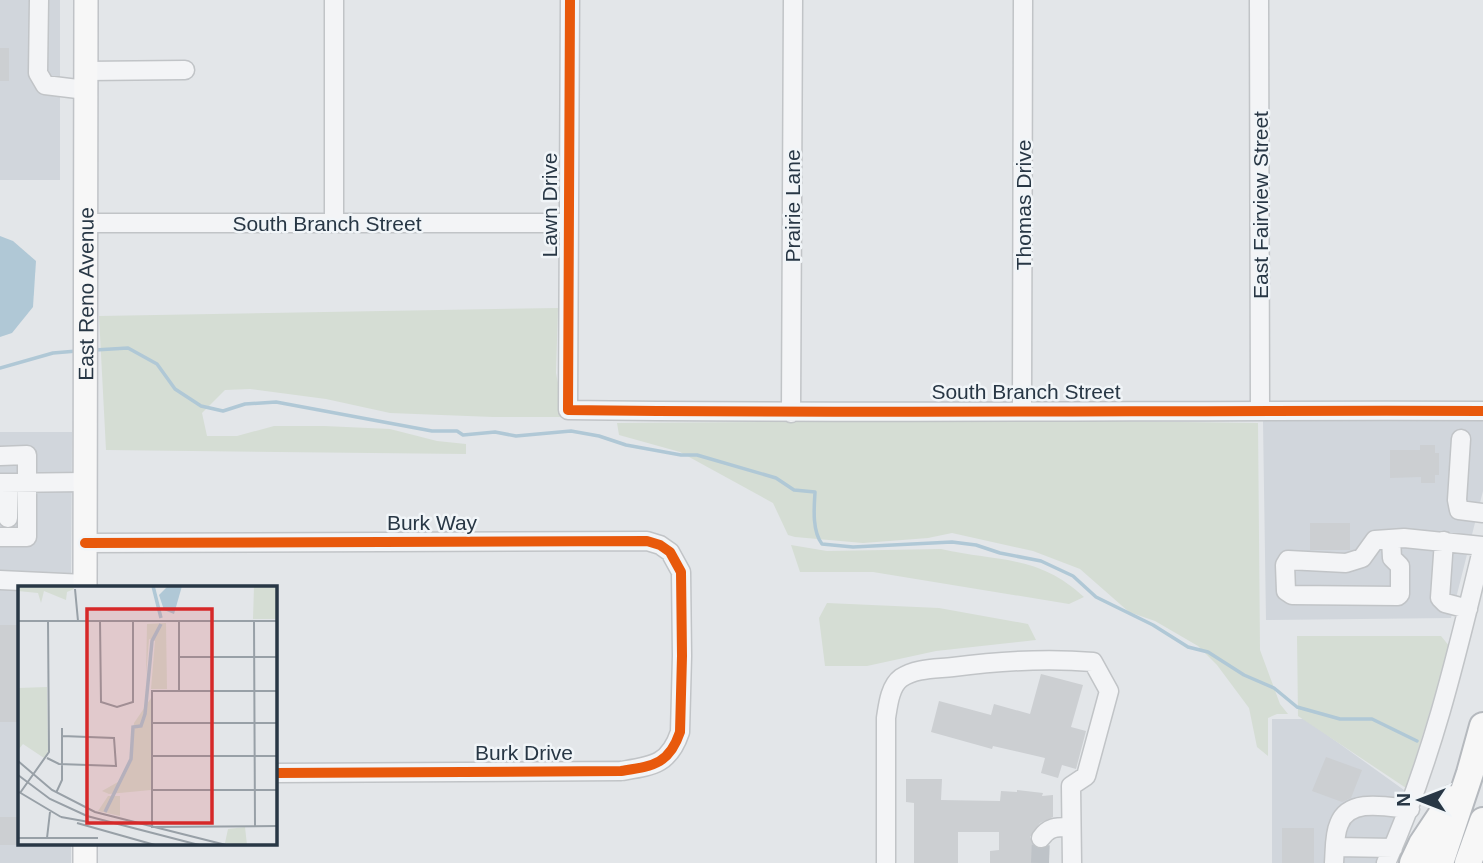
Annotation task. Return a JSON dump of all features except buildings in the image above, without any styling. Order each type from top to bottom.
[{"type":"highway","points":[[1440,863],[1483,726]]},
{"type":"highway","points":[[1397,858],[1422,844],[1470,773]]},
{"type":"highway","points":[[1468,863],[1483,821]]},
{"type":"highway","points":[[1476,863],[1483,835]]},
{"type":"main road","name":"East Reno Avenue","points":[[85,586],[86,0]]},
{"type":"street","points":[[39,0],[38,73],[44,85],[185,70]]},
{"type":"street","points":[[334,0],[334,222]]},
{"type":"street","name":"Lawn Drive","points":[[568,410],[569,0]]},
{"type":"street","name":"Prairie Lane","points":[[791,413],[793,0]]},
{"type":"street","name":"Thomas Drive","points":[[1022,410],[1023,0]]},
{"type":"street","name":"East Fairview Street","points":[[1259,0],[1261,410]]},
{"type":"street","name":"South Branch Street","points":[[86,223],[568,223]]},
{"type":"street","name":"South Branch Street","points":[[568,410],[791,413],[1022,410],[1483,411]]},
{"type":"street","points":[[1461,439],[1457,500],[1459,510],[1483,513]]},
{"type":"street","points":[[0,456],[27,455],[12,483],[12,518],[27,537],[0,537]]},
{"type":"street","points":[[12,483],[85,482]]},
{"type":"street","points":[[1391,539],[1392,558],[1400,566],[1398,596],[1292,594],[1286,591],[1285,565],[1288,560],[1346,563],[1362,558],[1376,540],[1391,539],[1444,541],[1483,546],[1447,692],[1409,808],[1397,858],[1335,855],[1339,823],[1349,812],[1363,805],[1409,808]]},
{"type":"street","name":"Burk Way","points":[[85,542],[648,541],[670,552],[681,572],[682,656]]},
{"type":"street","points":[[1444,541],[1440,598],[1445,603],[1468,609]]},
{"type":"street","points":[[0,580],[85,586]]},
{"type":"street","name":"Burk Drive","points":[[276,773],[621,771],[646,767],[660,761],[674,748],[680,732],[682,656]]},
{"type":"street","points":[[886,863],[889,699],[898,680],[916,671],[996,662],[1066,660],[1093,662],[1109,691],[1086,776],[1071,786],[1072,863]]},
{"type":"street","points":[[1041,838],[1045,831],[1052,828],[1071,827]]},
{"type":"shaded area","points":[[0,0],[60,0],[60,180],[0,180]]},
{"type":"shaded area","points":[[558,308],[556,373],[562,403],[560,417],[390,413],[326,399],[250,389],[225,390],[202,413],[207,436],[237,436],[274,426],[390,429],[437,441],[466,444],[466,454],[106,450],[99,316]]},
{"type":"shaded area","points":[[1022,420],[1258,423],[1260,650],[1280,704],[1288,714],[1277,714],[1268,718],[1268,756],[1257,747],[1249,708],[1217,665],[1198,646],[1155,621],[1129,612],[1080,569],[1033,551],[952,533],[928,538],[863,543],[788,535],[773,503],[680,452],[619,435],[617,423]]},
{"type":"shaded area","points":[[1263,421],[1483,421],[1483,491],[1451,618],[1266,620]]},
{"type":"shaded area","points":[[0,432],[72,432],[71,586],[18,586],[18,846],[71,846],[71,863],[0,863]]},
{"type":"shaded area","points":[[791,545],[827,551],[941,549],[1016,562],[1050,573],[1084,597],[1069,604],[873,572],[800,572]]},
{"type":"shaded area","points":[[827,603],[939,608],[1028,624],[1036,640],[936,651],[867,666],[825,666],[819,618]]},
{"type":"shaded area","points":[[1297,636],[1441,636],[1450,647],[1406,788],[1298,716]]},
{"type":"shaded area","points":[[1272,719],[1305,719],[1404,790],[1394,825],[1377,863],[1272,863]]},
{"type":"water","points":[[0,236],[13,241],[36,261],[33,307],[12,333],[0,337]]},
{"type":"waterway","points":[[95,350],[128,348],[157,364],[175,389],[201,406],[223,411],[245,404],[276,402],[432,431],[457,431],[463,435],[495,432],[516,436],[571,431],[626,445],[681,455],[697,455],[776,478],[794,490],[815,492],[815,526],[822,544],[853,547],[952,542],[1041,561],[1073,576],[1096,597],[1153,625],[1188,647],[1208,652],[1244,675],[1274,688],[1297,707],[1340,719],[1372,719],[1417,741]]},
{"type":"waterway","points":[[0,368],[53,353],[77,351]]},
{"type":"tunnel","points":[[1040,863],[1041,838]]},
{"type":"cycle path","points":[[570,0],[568,410],[1483,411]]},
{"type":"cycle path","points":[[85,543],[647,541],[670,552],[681,572],[680,732],[676,743],[665,758],[658,762],[621,771],[276,773]]}]
